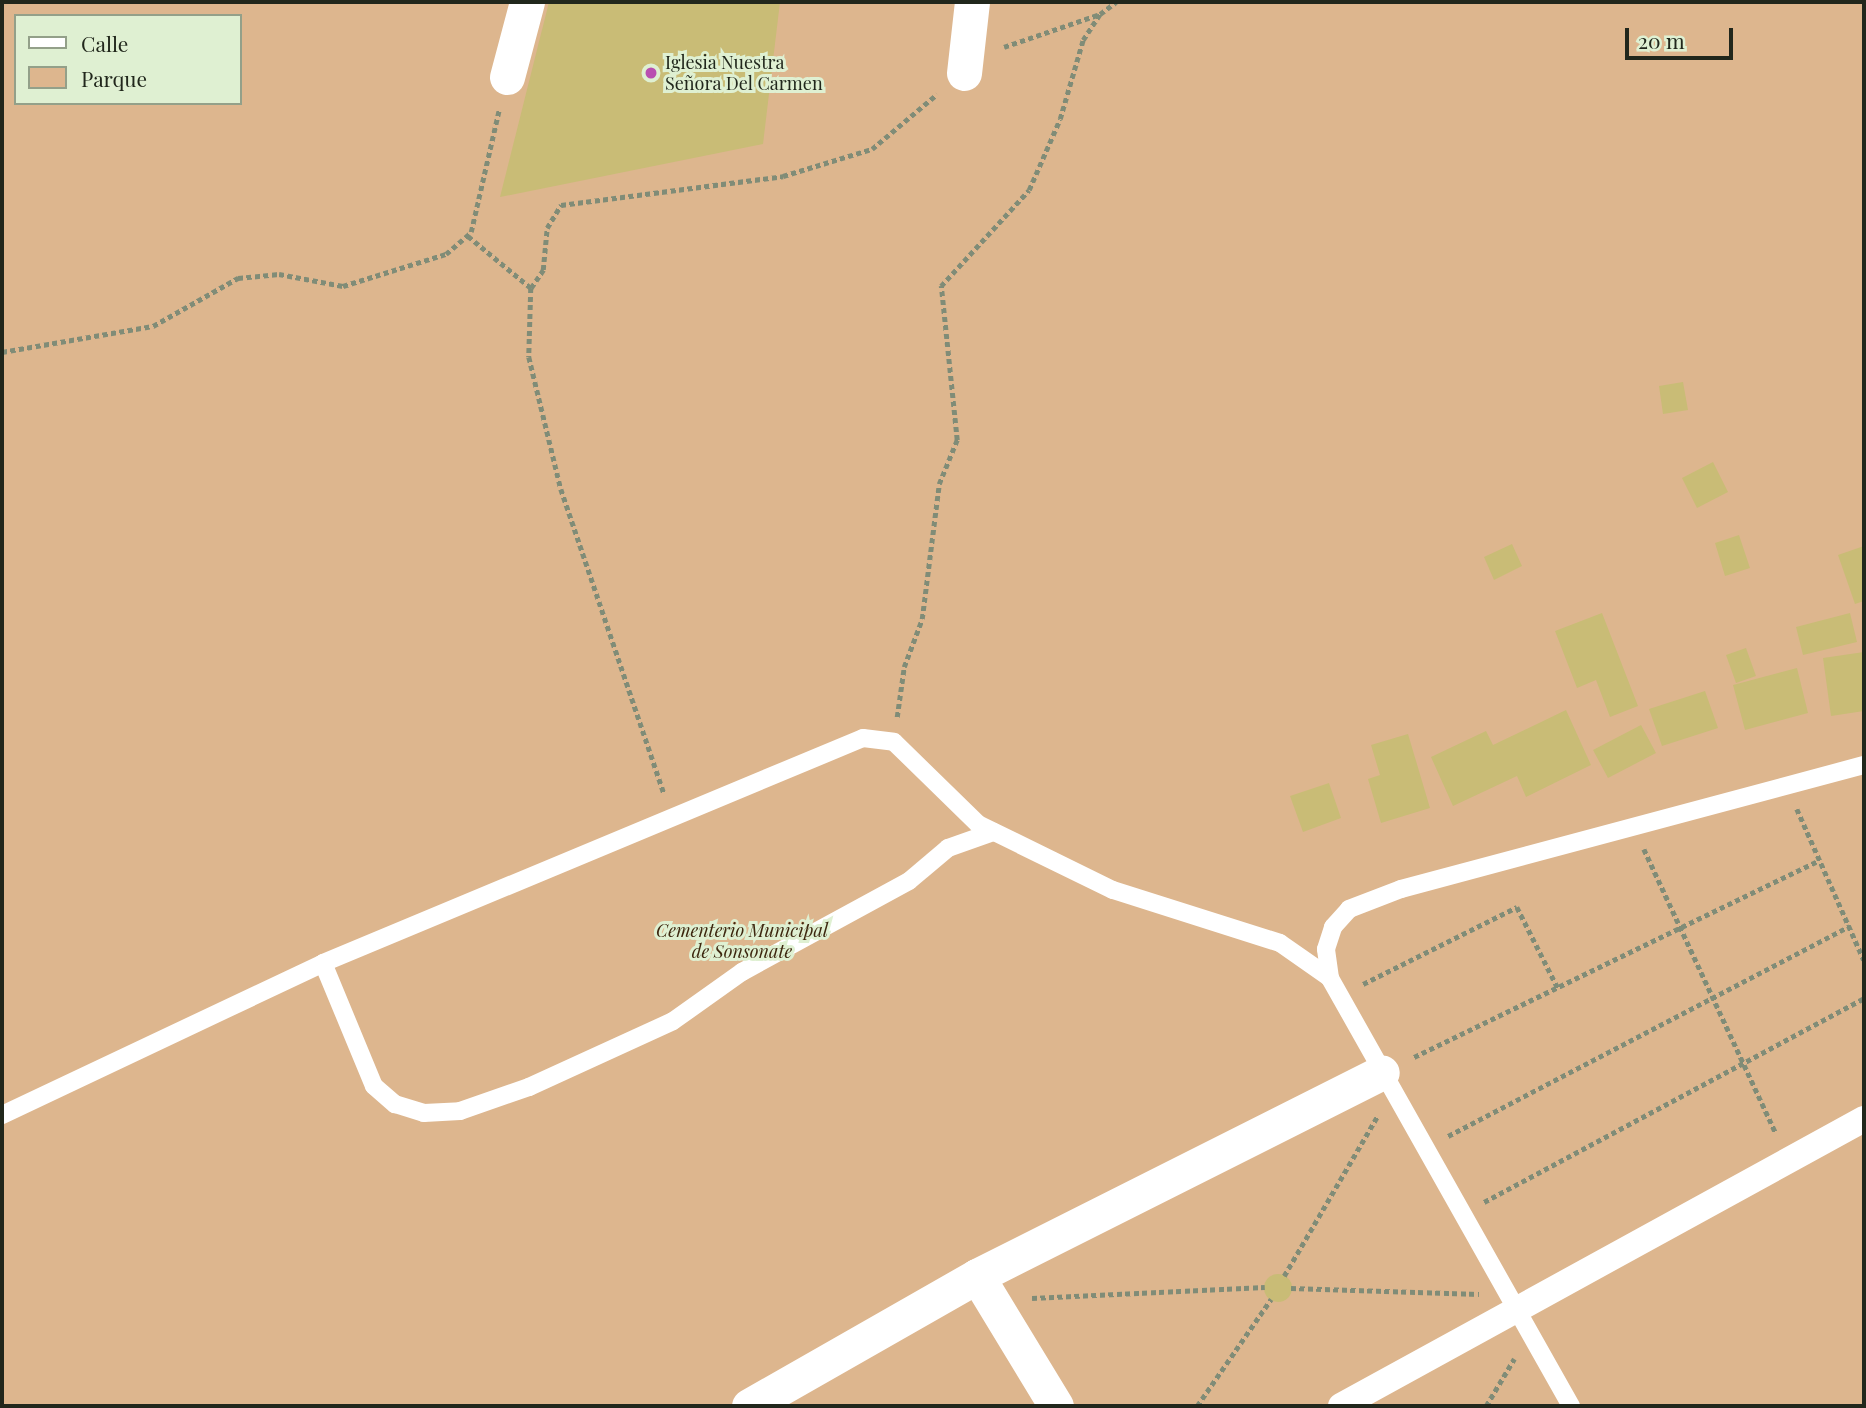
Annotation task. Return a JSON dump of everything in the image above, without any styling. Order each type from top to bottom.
[{"type":"street","points":[[507,77],[527,2]]},
{"type":"street","points":[[964,73],[972,2]]},
{"type":"street","points":[[748,1406],[1387,1081]]},
{"type":"street","points":[[1341,1406],[1511,1301],[1864,1119]]},
{"type":"street","points":[[984,1288],[1056,1406]]},
{"type":"lane","points":[[2,1115],[323,963],[671,815],[863,738],[894,742],[993,832],[1113,890],[1280,943],[1330,978]]},
{"type":"lane","points":[[1571,1406],[1330,978],[1326,949],[1333,927],[1349,909],[1401,889],[1634,826],[1788,788],[1864,765]]},
{"type":"lane","points":[[323,963],[374,1086],[395,1104],[424,1113],[460,1111],[529,1087],[673,1021],[754,965],[909,881],[948,848],[993,832]]},
{"type":"path","points":[[671,815],[561,489],[529,357],[531,288],[543,270],[547,228],[561,205],[783,176],[872,149],[964,73],[1013,41],[1100,14],[1116,2]]},
{"type":"path","points":[[894,742],[904,667],[922,619],[939,484],[957,440],[941,286],[1029,190],[1060,119],[1083,40],[1100,14]]},
{"type":"path","points":[[2,352],[153,326],[238,278],[279,274],[343,286],[424,264],[468,236],[507,77]]},
{"type":"path","points":[[468,236],[531,288]]},
{"type":"path","points":[[1788,788],[1864,960]]},
{"type":"path","points":[[1634,826],[1679,930],[1788,1160]]},
{"type":"path","points":[[1284,1276],[1387,1081],[1559,988],[1819,860]]},
{"type":"path","points":[[1340,996],[1517,907],[1559,988]]},
{"type":"path","points":[[1425,1148],[1849,926]]},
{"type":"path","points":[[1462,1214],[1864,998]]},
{"type":"path","points":[[984,1288],[1265,1287]]},
{"type":"path","points":[[1290,1289],[1511,1301]]},
{"type":"path","points":[[1197,1406],[1271,1299]]},
{"type":"path","points":[[1486,1406],[1529,1333]]},
{"type":"green space","name":"Cementerio Municipal de Sonsonate","points":[[2,2],[1864,2],[1864,1406],[2,1406]]},
{"type":"building","name":"Iglesia Nuestra Señora Del Carmen","points":[[549,2],[780,2],[763,144],[500,197]]},
{"type":"building","points":[[1683,382],[1688,410],[1663,414],[1659,386]]},
{"type":"building","points":[[1713,462],[1728,492],[1697,508],[1682,478]]},
{"type":"building","points":[[1739,535],[1750,568],[1725,576],[1715,543]]},
{"type":"building","points":[[1512,544],[1522,566],[1494,580],[1484,557]]},
{"type":"building","points":[[1864,546],[1864,601],[1855,604],[1838,555]]},
{"type":"building","points":[[1602,613],[1638,706],[1610,717],[1596,680],[1577,688],[1555,631]]},
{"type":"building","points":[[1850,613],[1857,642],[1803,655],[1796,627]]},
{"type":"building","points":[[1746,648],[1756,676],[1736,683],[1726,655]]},
{"type":"building","points":[[1864,652],[1864,711],[1831,716],[1823,658]]},
{"type":"building","points":[[1797,668],[1808,713],[1745,730],[1733,685]]},
{"type":"building","points":[[1705,691],[1718,728],[1662,746],[1649,709]]},
{"type":"building","points":[[1566,710],[1591,765],[1526,797],[1517,776],[1453,806],[1431,757],[1486,731],[1493,745]]},
{"type":"building","points":[[1641,725],[1656,753],[1608,778],[1593,750]]},
{"type":"building","points":[[1408,734],[1430,808],[1381,823],[1368,779],[1380,775],[1371,745]]},
{"type":"building","points":[[1329,783],[1341,818],[1303,832],[1290,796]]},
{"type":"building","points":[[1278,1274],[1288,1278],[1292,1288],[1288,1298],[1278,1302],[1268,1298],[1264,1288],[1268,1278]]},
{"type":"place","name":"Iglesia Nuestra Señora Del Carmen","points":[[651,73]]}]
